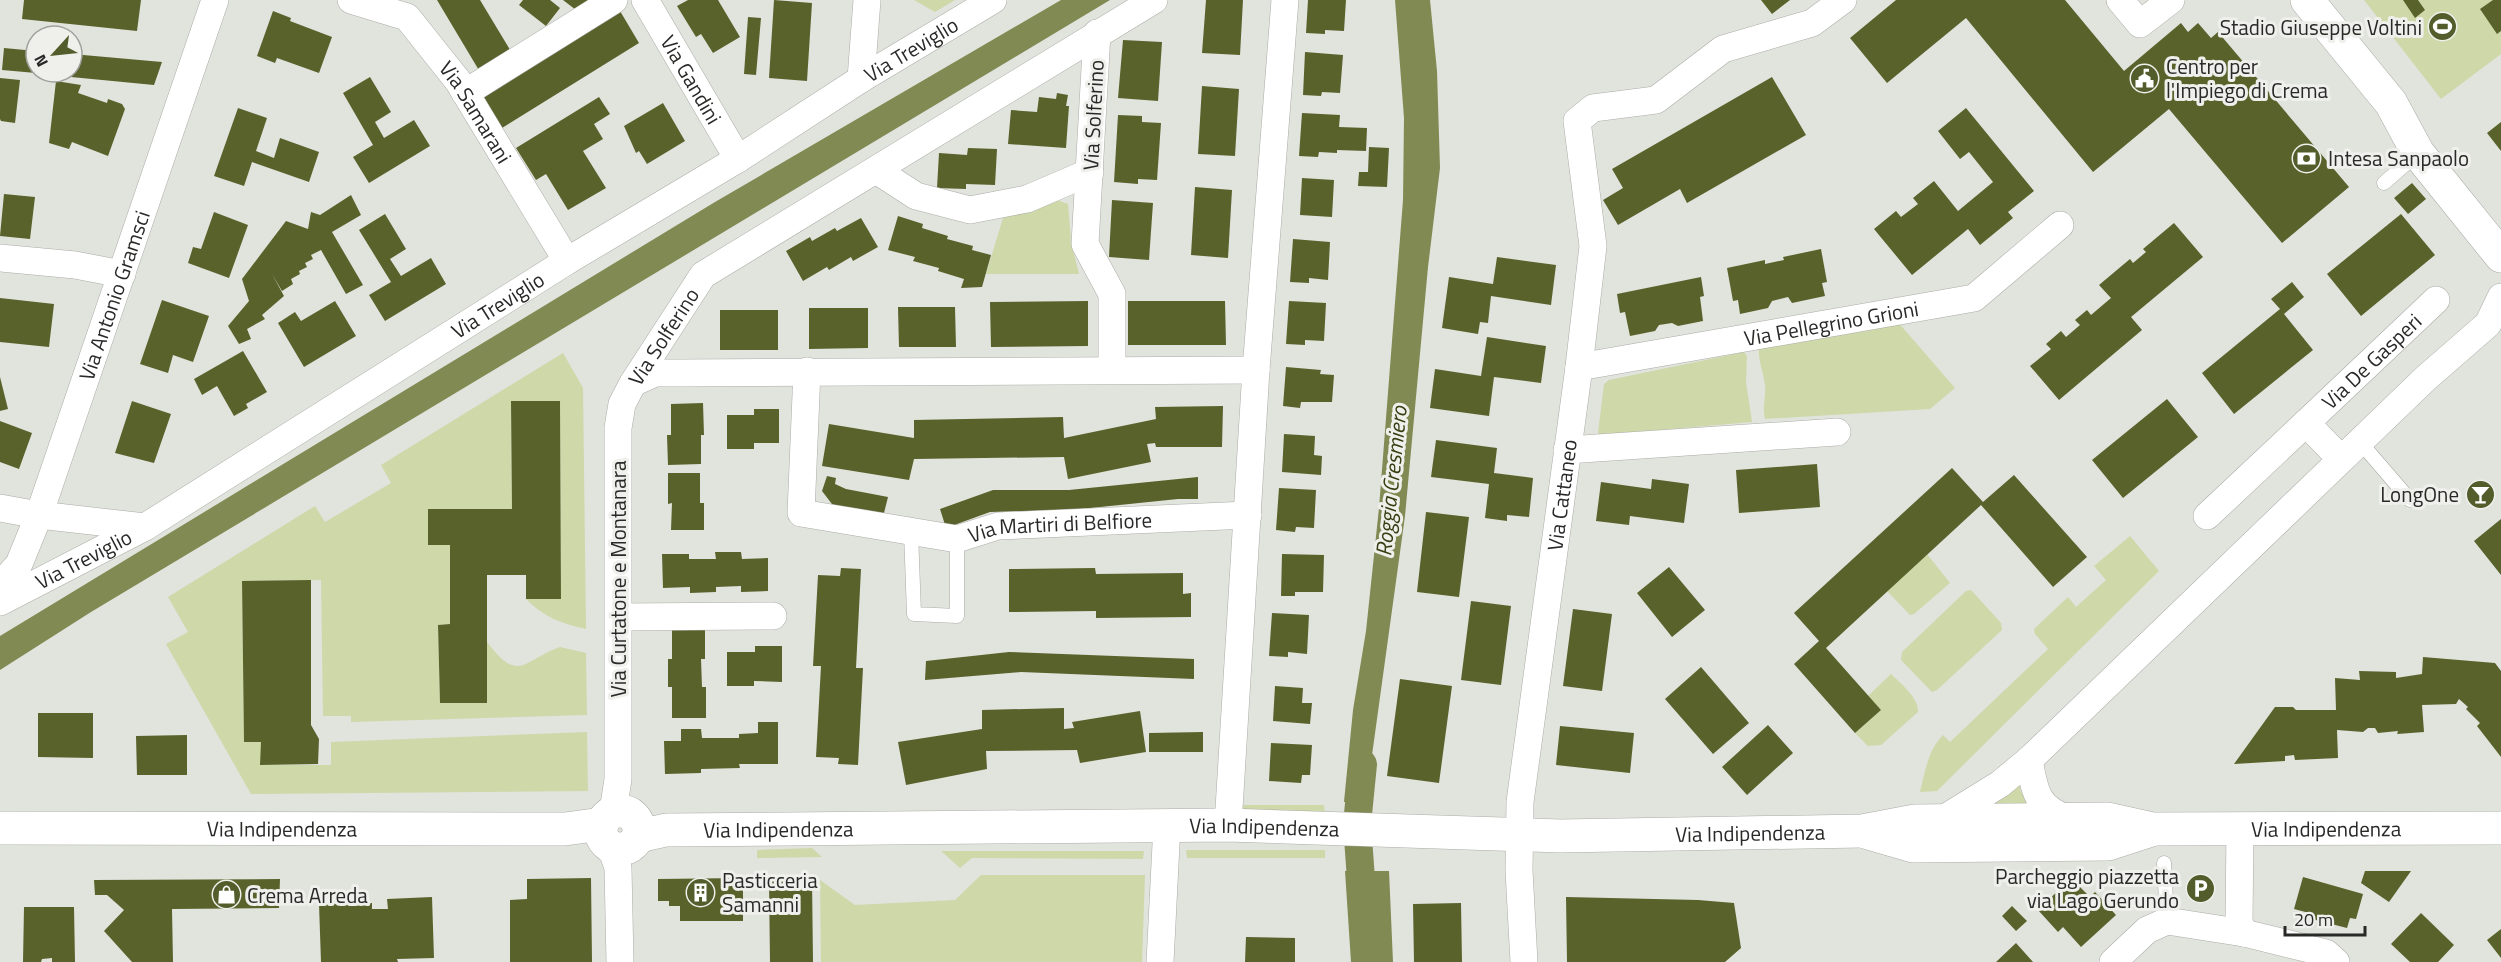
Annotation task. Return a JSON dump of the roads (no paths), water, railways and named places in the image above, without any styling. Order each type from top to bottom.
[{"type":"street","name":"Via Antonio Gramsci","points":[[0,586],[19,564],[39,515],[215,0]]},
{"type":"street","name":"Via Samarani","points":[[351,0],[407,17],[465,93],[567,261]]},
{"type":"street","points":[[465,93],[614,0]]},
{"type":"street","name":"Via Gandini","points":[[645,0],[738,159]]},
{"type":"street","points":[[861,79],[867,0]]},
{"type":"street","name":"Via Treviglio","points":[[0,602],[145,527],[567,261],[738,159],[861,79],[993,0]]},
{"type":"street","name":"Via Solferino","points":[[633,383],[703,275],[1154,0]]},
{"type":"street","points":[[1228,825],[1256,370],[1285,0]]},
{"type":"street","name":"Via Cattaneo","points":[[1524,962],[1518,871],[1522,790],[1593,246],[1577,121],[1593,108],[1656,100],[1724,49],[1812,23],[1843,0]]},
{"type":"street","points":[[2120,0],[2140,24],[2171,0]]},
{"type":"street","points":[[2307,0],[2391,103],[2418,153],[2501,256]]},
{"type":"street","name":"Via Solferino","points":[[1097,33],[1085,244],[1112,294],[1112,369]]},
{"type":"street","points":[[2391,103],[2431,135],[2501,220]]},
{"type":"street","points":[[876,170],[916,196],[970,210],[1027,199],[1090,172]]},
{"type":"street","name":"Via Pellegrino Grioni","points":[[1579,367],[1974,298],[2060,225]]},
{"type":"street","points":[[0,258],[75,265],[122,274]]},
{"type":"street","points":[[1940,821],[2000,784],[2029,760],[2426,378],[2495,324],[2501,297]]},
{"type":"street","name":"Via De Gasperi","points":[[2206,516],[2436,300]]},
{"type":"street","name":"Via Solferino","points":[[633,383],[655,373],[1256,370]]},
{"type":"street","name":"Via Martiri di Belfiore","points":[[807,371],[801,513],[957,539],[998,526],[1248,515]]},
{"type":"street","name":"Via Curtatone e Montanara","points":[[620,962],[624,833],[618,779],[618,428],[622,404],[633,383]]},
{"type":"street","name":"Via De Gasperi","points":[[2306,423],[2350,451]]},
{"type":"street","points":[[1567,450],[1837,432]]},
{"type":"street","points":[[0,508],[39,515],[145,527]]},
{"type":"street","points":[[618,617],[773,615]]},
{"type":"street","points":[[2029,760],[2033,784],[2043,806],[2071,820]]},
{"type":"street","name":"Via Indipendenza","points":[[0,828],[565,829],[624,833],[1228,825],[1518,836],[1862,831],[1915,821],[2108,819],[2153,829],[2501,828]]},
{"type":"street","points":[[1160,962],[1167,825]]},
{"type":"street","points":[[2240,828],[2239,922],[2244,933]]},
{"type":"street","name":"Via Indipendenza","points":[[1862,831],[1913,846],[2108,844],[2153,829]]},
{"type":"street","points":[[2113,962],[2147,930],[2167,921],[2244,933],[2326,953],[2336,962]]},
{"type":"lane","points":[[2384,183],[2418,153]]},
{"type":"lane","points":[[2350,451],[2410,500]]},
{"type":"lane","points":[[911,532],[914,614],[957,616],[957,539]]},
{"type":"lane","points":[[2164,862],[2167,921]]},
{"type":"water","points":[[1061,0],[1110,0],[91,612],[0,670],[0,636],[715,202]]},
{"type":"water","name":"Roggia Cresmiero","points":[[1395,0],[1430,0],[1437,71],[1440,168],[1428,267],[1405,516],[1369,777],[1368,802],[1344,802],[1353,710],[1366,631],[1379,508],[1403,200],[1404,118]]},
{"type":"water","points":[[1345,871],[1389,871],[1393,962],[1351,962]]},
{"type":"waterway","name":"Roggia Cresmiero","points":[[1363,764],[1357,824],[1367,962]]},
{"type":"place","name":"Stadio Giuseppe Voltini","points":[[2443,27]]},
{"type":"place","name":"Centro per l'Impiego di Crema","points":[[2145,78]]},
{"type":"place","name":"Intesa Sanpaolo","points":[[2307,158]]},
{"type":"place","name":"LongOne","points":[[2480,494]]},
{"type":"place","name":"Parcheggio piazzetta via Lago Gerundo","points":[[2200,888]]},
{"type":"place","name":"Pasticceria Samanni","points":[[701,892]]},
{"type":"place","name":"Crema Arreda","points":[[226,895]]}]
